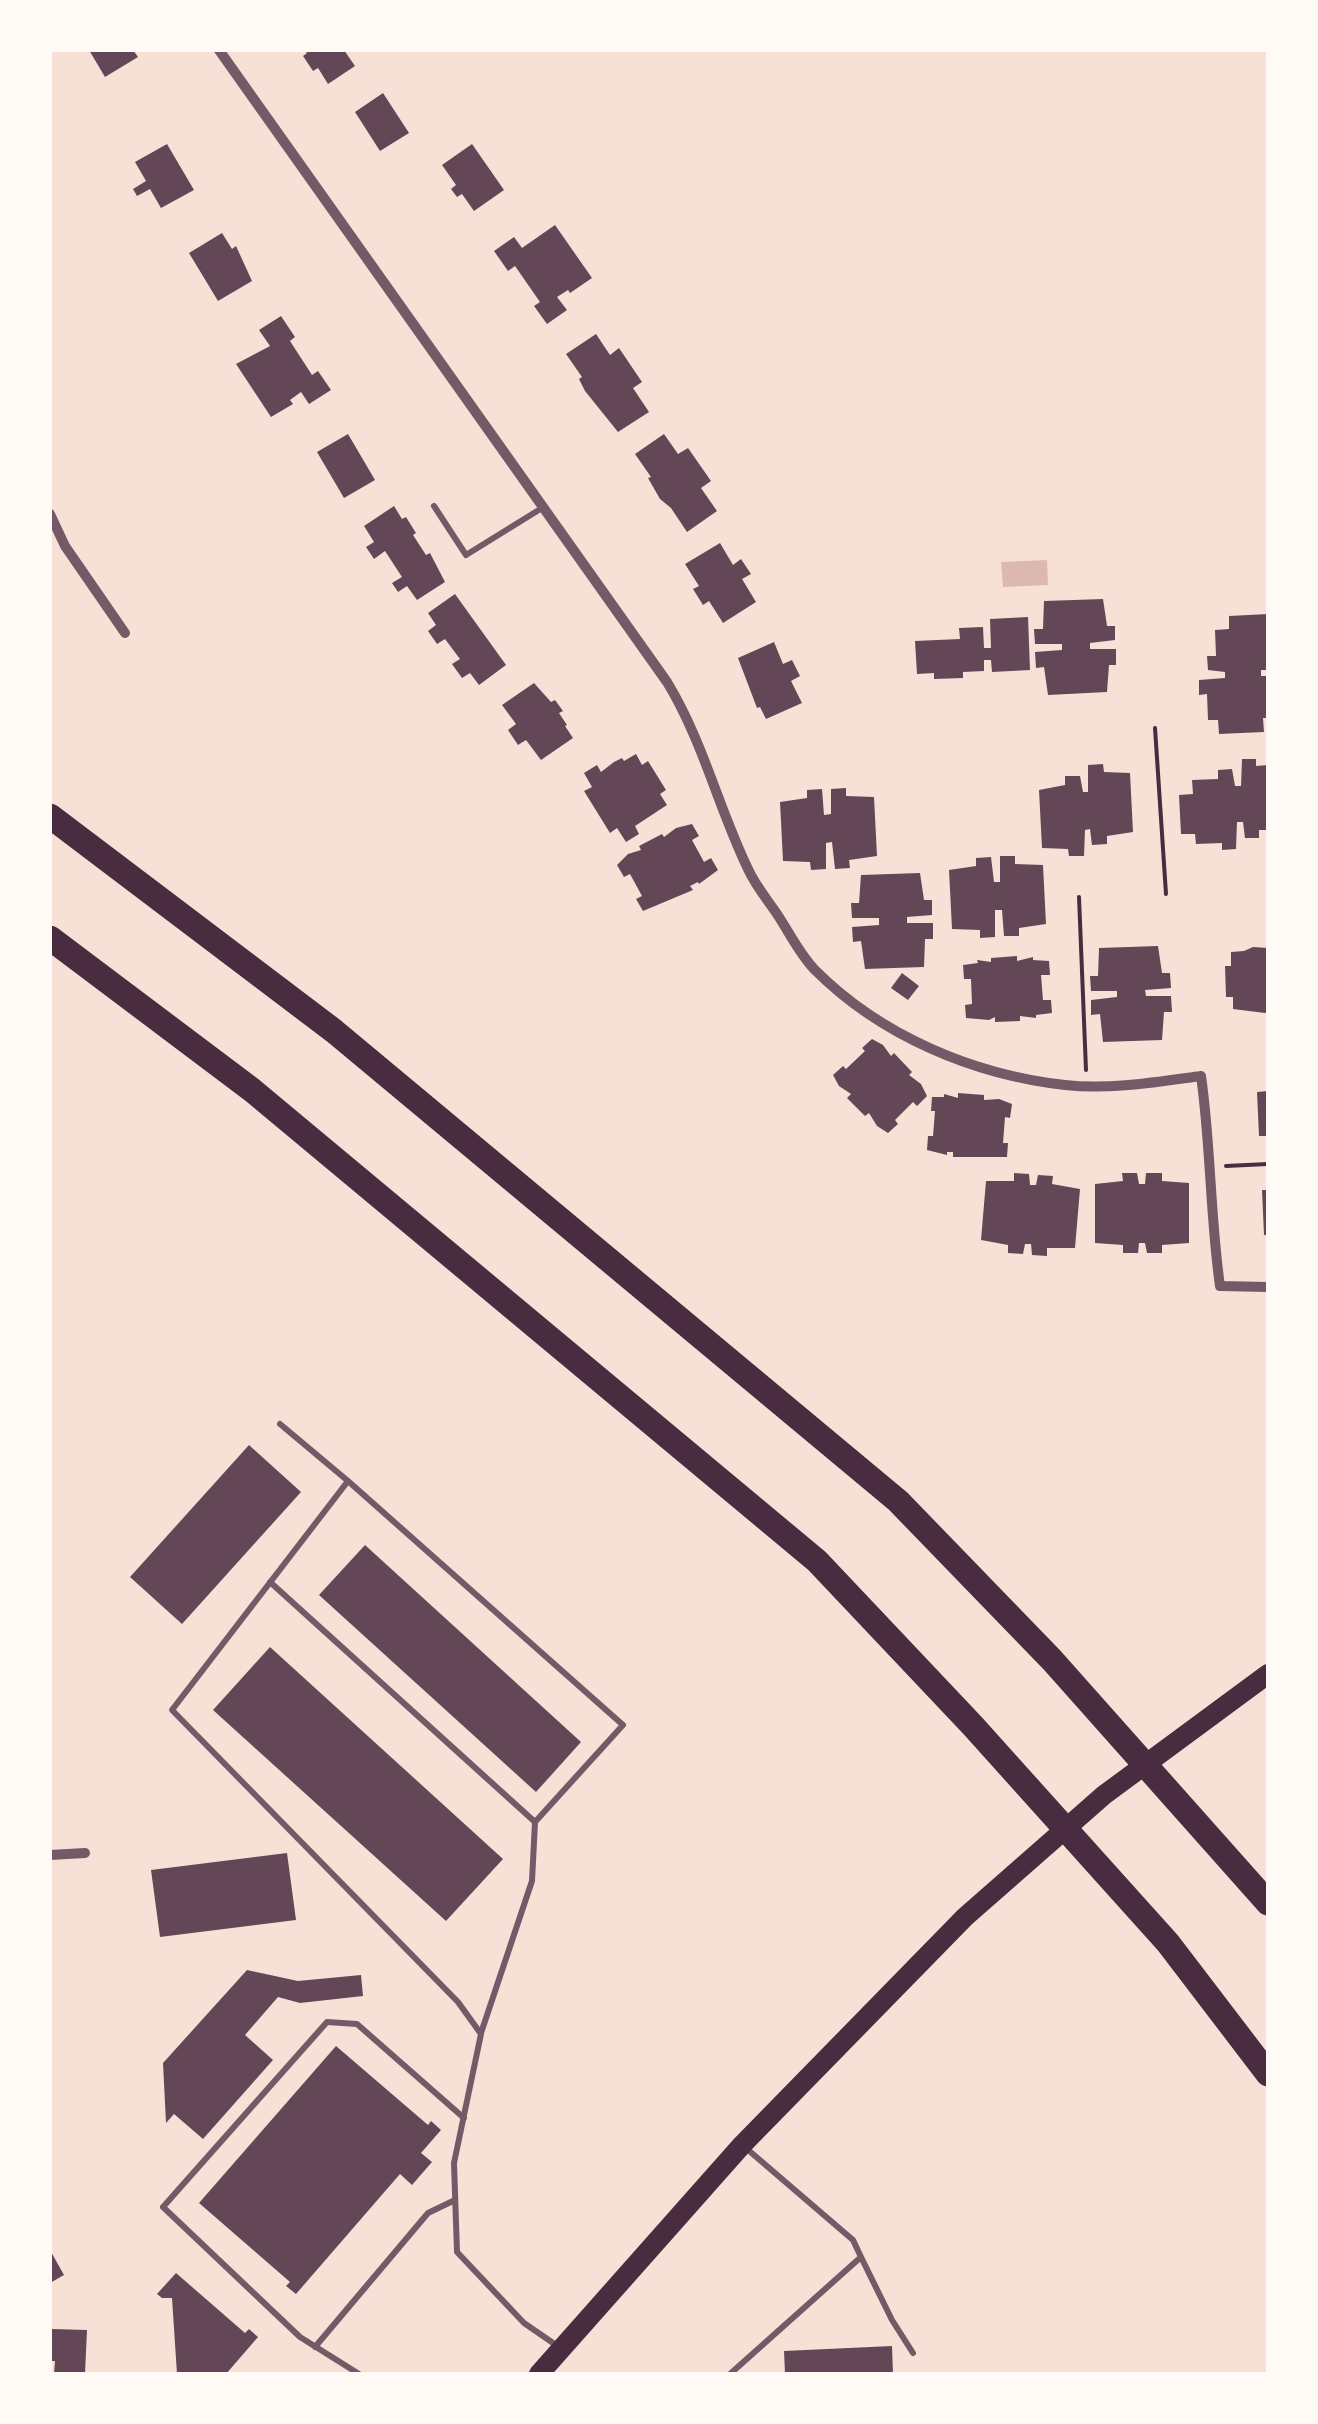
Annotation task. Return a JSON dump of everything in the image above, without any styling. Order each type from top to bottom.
[{"type":"highway","points":[[50,816],[334,1031],[898,1502],[1052,1660],[1268,1903]]},
{"type":"highway","points":[[50,938],[252,1090],[816,1561],[1168,1943],[1268,2074]]},
{"type":"main road","points":[[539,2374],[742,2145],[965,1916],[1104,1794],[1268,1674]]},
{"type":"street","points":[[219,50],[667,682],[699,743],[748,871],[813,968],[854,1003],[898,1032],[984,1070],[1066,1085],[1135,1085],[1201,1076],[1220,1286],[1268,1287]]},
{"type":"street","points":[[50,514],[65,546],[125,633]]},
{"type":"street","points":[[50,1856],[84,1853]]},
{"type":"lane","points":[[434,506],[466,555],[544,507]]},
{"type":"lane","points":[[280,1424],[623,1725],[536,1822],[532,1881],[481,2034],[454,2163],[457,2252],[524,2323],[562,2349]]},
{"type":"lane","points":[[348,1481],[172,1710],[458,2002],[481,2034]]},
{"type":"lane","points":[[270,1582],[536,1822]]},
{"type":"lane","points":[[359,2374],[300,2338],[163,2206],[327,2022],[356,2024],[464,2118]]},
{"type":"lane","points":[[742,2145],[853,2240],[892,2320],[913,2353]]},
{"type":"lane","points":[[314,2347],[428,2213],[455,2200]]},
{"type":"lane","points":[[730,2374],[861,2257]]},
{"type":"path","points":[[1155,728],[1166,894]]},
{"type":"path","points":[[1079,896],[1086,1085]]},
{"type":"path","points":[[1211,1166],[1268,1164]]},
{"type":"shaded area","points":[[1047,560],[1048,585],[1003,587],[1001,562]]},
{"type":"building","points":[[89,50],[133,50],[138,57],[105,77]]},
{"type":"building","points":[[305,50],[344,50],[355,66],[328,84],[318,68],[313,71],[303,56]]},
{"type":"building","points":[[383,93],[409,133],[380,151],[355,112]]},
{"type":"building","points":[[167,144],[194,190],[161,208],[150,189],[137,196],[133,189],[146,181],[135,162]]},
{"type":"building","points":[[472,144],[504,190],[474,211],[462,194],[457,197],[451,189],[456,185],[442,165]]},
{"type":"building","points":[[555,225],[592,278],[557,297],[567,310],[547,324],[534,306],[540,302],[515,266],[508,271],[494,251],[514,237],[522,248]]},
{"type":"building","points":[[222,233],[232,249],[236,246],[252,281],[218,301],[189,253]]},
{"type":"building","points":[[281,316],[295,337],[290,341],[312,375],[318,371],[331,390],[309,404],[301,392],[290,400],[293,404],[271,417],[236,364],[270,346],[259,330]]},
{"type":"building","points":[[596,334],[610,355],[619,348],[642,382],[633,388],[649,412],[618,432],[585,391],[579,379],[582,377],[566,354]]},
{"type":"building","points":[[348,434],[375,480],[344,498],[317,452]]},
{"type":"building","points":[[664,434],[678,454],[688,448],[711,481],[701,488],[717,511],[687,532],[660,499],[635,454]]},
{"type":"building","points":[[394,506],[402,519],[406,517],[416,533],[413,535],[426,555],[430,553],[445,582],[417,600],[407,586],[398,592],[392,583],[402,577],[385,551],[374,559],[366,547],[374,542],[364,526]]},
{"type":"building","points":[[720,543],[733,565],[741,559],[751,574],[742,579],[756,602],[723,623],[709,601],[703,605],[693,589],[699,586],[685,564]]},
{"type":"building","points":[[455,594],[506,665],[479,685],[470,673],[462,678],[452,664],[460,659],[445,639],[437,644],[428,631],[436,625],[428,613]]},
{"type":"building","points":[[1103,599],[1107,626],[1115,626],[1115,640],[1090,643],[1090,649],[1116,649],[1116,665],[1109,665],[1107,692],[1048,695],[1044,667],[1036,668],[1035,652],[1062,650],[1062,644],[1035,644],[1034,629],[1043,629],[1044,601]]},
{"type":"building","points":[[1268,614],[1268,670],[1261,670],[1261,676],[1268,676],[1264,732],[1219,734],[1218,720],[1208,720],[1207,694],[1199,695],[1199,680],[1225,678],[1225,672],[1208,670],[1207,656],[1216,656],[1215,630],[1229,629],[1229,616]]},
{"type":"building","points":[[1028,617],[1030,670],[992,672],[991,660],[984,660],[984,671],[963,672],[963,678],[934,679],[934,673],[917,674],[915,641],[960,639],[959,628],[983,627],[984,648],[991,648],[990,619]]},
{"type":"building","points":[[774,642],[783,664],[792,660],[800,676],[791,681],[802,703],[766,719],[757,708],[738,658]]},
{"type":"building","points":[[534,683],[563,711],[559,713],[573,738],[541,760],[526,740],[518,745],[508,730],[516,724],[502,705]]},
{"type":"building","points":[[636,754],[642,765],[648,761],[666,790],[660,794],[667,805],[635,826],[639,834],[626,842],[617,828],[610,833],[584,791],[592,787],[584,773],[597,765],[601,772]]},
{"type":"building","points":[[1242,759],[1256,759],[1256,766],[1268,765],[1268,830],[1259,830],[1259,838],[1245,838],[1243,822],[1237,822],[1236,849],[1222,850],[1222,843],[1196,844],[1195,834],[1181,834],[1179,795],[1193,794],[1192,780],[1218,779],[1218,770],[1232,769],[1235,786],[1241,786]]},
{"type":"building","points":[[1103,764],[1104,772],[1130,773],[1133,832],[1107,836],[1107,844],[1092,845],[1090,829],[1085,830],[1084,856],[1069,856],[1068,849],[1042,848],[1039,790],[1065,785],[1065,776],[1080,776],[1083,792],[1088,792],[1088,765]]},
{"type":"building","points":[[846,788],[846,796],[874,797],[877,856],[849,860],[850,868],[835,869],[832,842],[826,843],[826,869],[811,870],[810,862],[783,861],[780,802],[807,798],[807,790],[822,789],[824,815],[831,814],[831,789]]},
{"type":"building","points":[[692,824],[699,836],[692,840],[704,862],[711,858],[718,870],[690,886],[693,890],[643,911],[636,899],[642,896],[630,874],[624,877],[617,865],[628,854],[641,850],[639,846]]},
{"type":"building","points":[[1000,856],[1015,856],[1015,864],[1043,865],[1046,924],[1019,928],[1019,936],[1004,936],[1002,910],[995,910],[995,937],[980,938],[980,930],[952,929],[949,870],[976,866],[976,858],[991,857],[994,882],[1000,882]]},
{"type":"building","points":[[920,873],[924,900],[932,900],[932,915],[907,917],[907,923],[933,923],[933,939],[925,939],[924,967],[865,969],[861,941],[853,942],[852,927],[879,925],[879,918],[852,918],[851,903],[859,903],[861,875]]},
{"type":"building","points":[[1158,946],[1162,973],[1170,973],[1171,988],[1145,990],[1146,996],[1171,996],[1172,1012],[1164,1012],[1162,1040],[1103,1042],[1100,1014],[1091,1015],[1091,1000],[1117,997],[1117,991],[1091,991],[1090,976],[1098,976],[1099,948]]},
{"type":"building","points":[[1268,948],[1265,1013],[1233,1009],[1233,997],[1226,997],[1225,966],[1231,966],[1231,952]]},
{"type":"building","points":[[1017,956],[1017,961],[1033,957],[1049,961],[1050,975],[1041,975],[1043,1000],[1051,1000],[1052,1013],[1036,1018],[1020,1016],[1020,1021],[966,1018],[965,1005],[972,1004],[971,979],[964,979],[963,965]]},
{"type":"building","points":[[902,973],[919,986],[908,1000],[891,988]]},
{"type":"building","points":[[872,1039],[891,1056],[894,1053],[927,1096],[917,1106],[913,1102],[888,1133],[847,1098],[851,1094],[839,1086],[833,1075],[843,1066],[846,1069]]},
{"type":"building","points":[[1268,1091],[1268,1136],[1259,1136],[1257,1092]]},
{"type":"building","points":[[958,1093],[984,1095],[984,1100],[999,1099],[1012,1104],[1010,1118],[1005,1117],[1003,1143],[1008,1143],[1007,1157],[953,1157],[953,1152],[947,1155],[927,1150],[928,1136],[933,1136],[932,1097],[944,1094],[958,1098]]},
{"type":"building","points":[[1014,1173],[1029,1174],[1030,1185],[1036,1185],[1038,1175],[1053,1176],[1052,1184],[1080,1189],[1075,1248],[1047,1248],[1047,1256],[1032,1255],[1031,1244],[1025,1244],[1023,1254],[1008,1253],[1008,1245],[981,1240],[986,1181],[1014,1181]]},
{"type":"building","points":[[1122,1173],[1137,1173],[1139,1184],[1145,1184],[1146,1173],[1162,1173],[1162,1181],[1189,1183],[1189,1243],[1162,1245],[1162,1253],[1147,1253],[1145,1243],[1139,1243],[1138,1253],[1123,1253],[1123,1245],[1095,1243],[1095,1184],[1123,1181]]},
{"type":"building","points":[[1262,1190],[1268,1190],[1268,1235],[1264,1235]]},
{"type":"building","points":[[249,1445],[301,1492],[182,1624],[130,1577]]},
{"type":"building","points":[[365,1545],[581,1742],[536,1792],[319,1595]]},
{"type":"building","points":[[270,1647],[503,1859],[446,1921],[213,1710]]},
{"type":"building","points":[[287,1853],[296,1920],[160,1937],[151,1870]]},
{"type":"building","points":[[247,1970],[298,1981],[361,1975],[363,1996],[300,2003],[278,1997],[245,2035],[273,2060],[203,2139],[174,2114],[166,2123],[163,2063]]},
{"type":"building","points":[[336,2046],[428,2125],[431,2121],[441,2130],[421,2153],[432,2162],[412,2185],[400,2174],[296,2294],[286,2286],[290,2282],[199,2203]]},
{"type":"building","points":[[50,2250],[64,2275],[50,2283]]},
{"type":"building","points":[[176,2273],[245,2333],[249,2329],[258,2337],[226,2374],[177,2374],[172,2298],[157,2294]]},
{"type":"building","points":[[52,2329],[87,2330],[85,2374],[54,2374]]},
{"type":"building","points":[[892,2346],[893,2374],[785,2374],[784,2351]]}]
